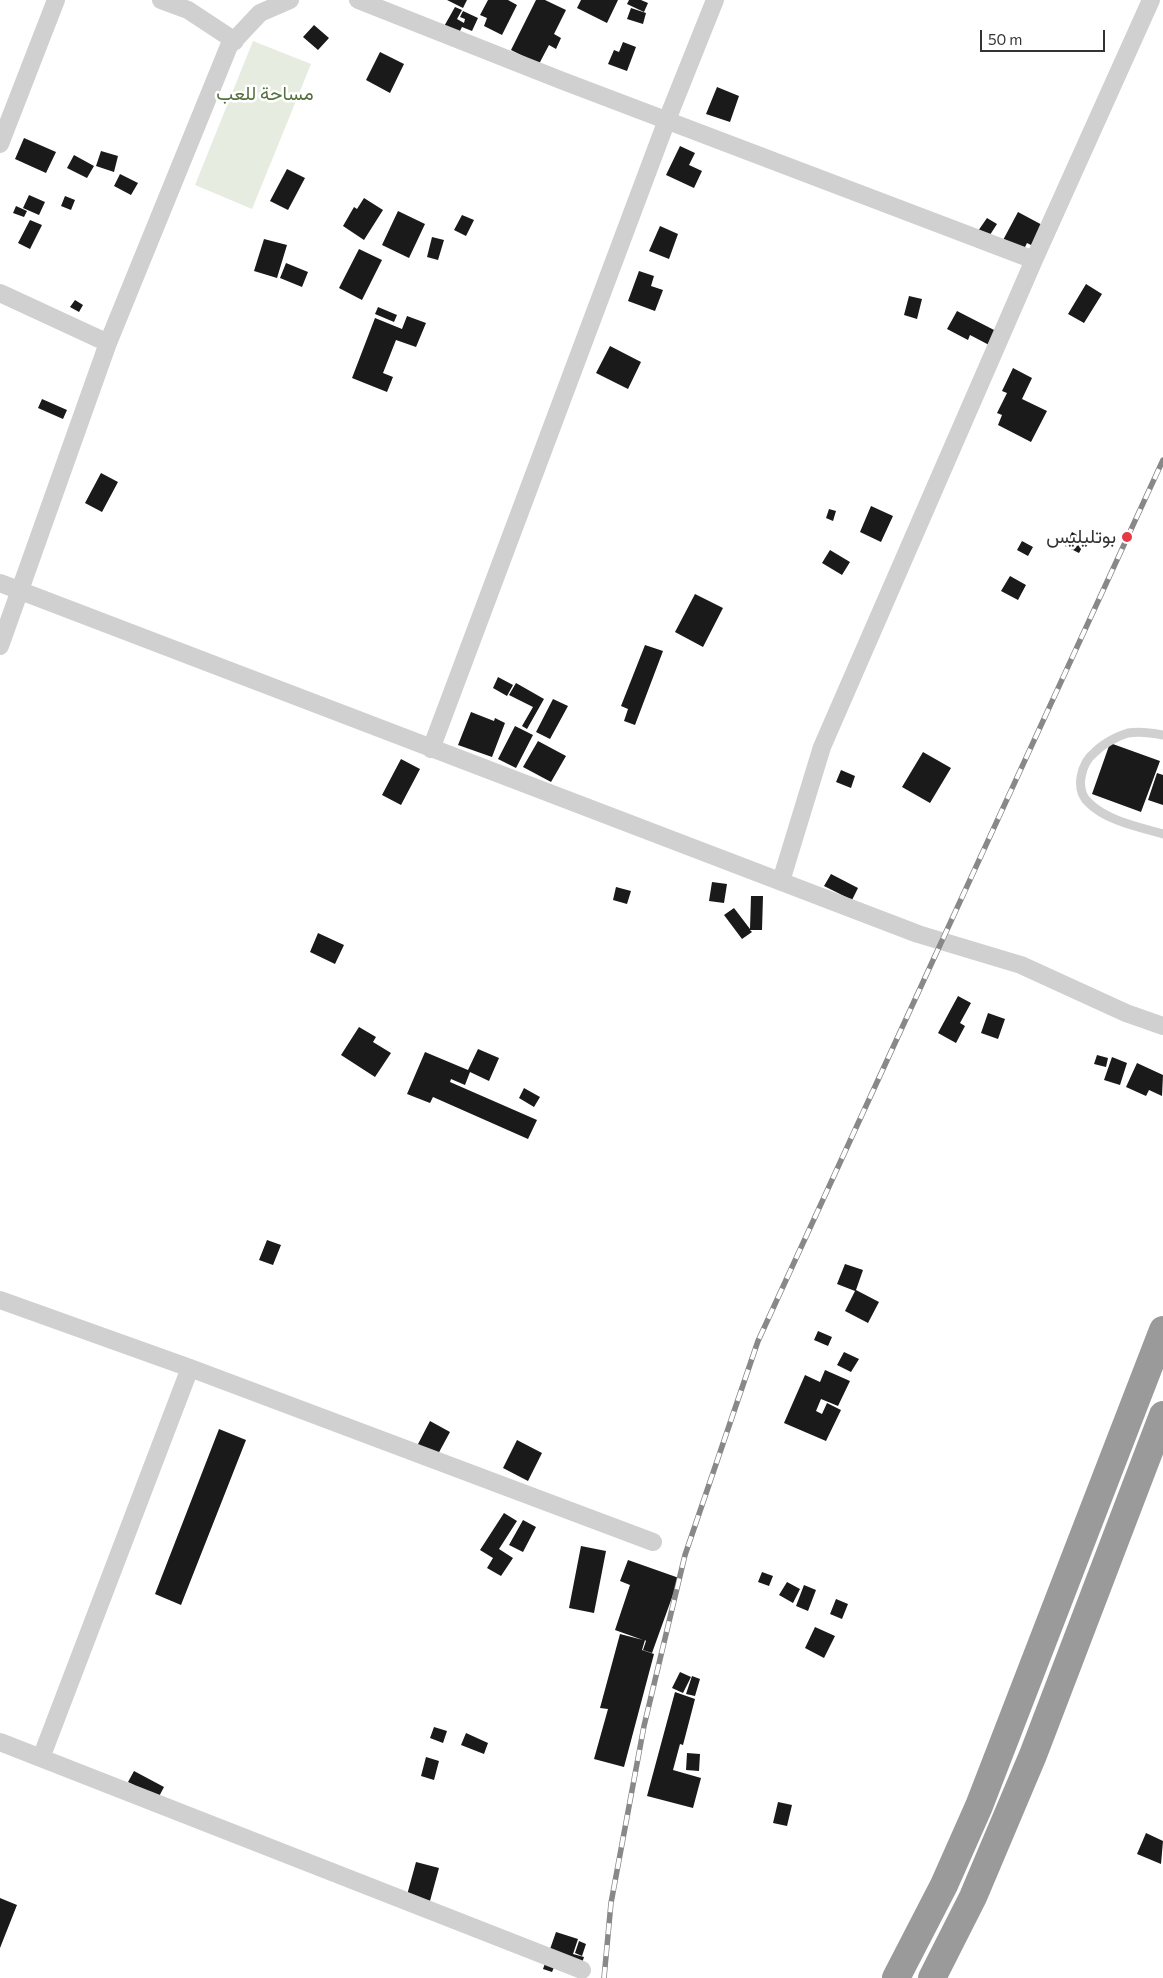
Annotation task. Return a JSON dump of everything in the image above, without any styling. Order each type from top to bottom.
[{"type":"highway","points":[[896,1978],[944,1885],[979,1806],[1163,1330]]},
{"type":"highway","points":[[932,1978],[952,1942],[973,1897],[1033,1755],[1163,1415]]},
{"type":"street","points":[[0,144],[56,0]]},
{"type":"street","points":[[161,0],[190,5],[235,41]]},
{"type":"street","points":[[0,646],[108,343],[229,46],[260,12],[290,0]]},
{"type":"street","points":[[358,0],[1034,260]]},
{"type":"street","points":[[430,749],[667,120],[715,0]]},
{"type":"street","points":[[781,881],[822,747],[1034,260],[1150,0]]},
{"type":"street","points":[[0,293],[108,343]]},
{"type":"street","points":[[0,583],[918,934],[1020,965],[1126,1013],[1163,1026]]},
{"type":"street","points":[[0,1300],[190,1368],[652,1542]]},
{"type":"street","points":[[42,1758],[190,1368]]},
{"type":"street","points":[[0,1742],[582,1970]]},
{"type":"lane","points":[[1163,735],[1128,733],[1093,752],[1082,772],[1080,788],[1088,803],[1116,820],[1163,834]]},
{"type":"green space","name":"مساحة للعب","points":[[253,41],[311,64],[252,209],[195,185]]},
{"type":"building","points":[[447,0],[467,0],[463,8]]},
{"type":"building","points":[[488,0],[508,0],[517,5],[502,35],[484,26],[487,18],[480,15]]},
{"type":"building","points":[[536,0],[545,0],[566,10],[554,34],[561,38],[556,49],[549,45],[539,64],[511,50]]},
{"type":"building","points":[[581,0],[618,0],[607,23],[577,8]]},
{"type":"building","points":[[629,0],[641,0],[648,3],[644,12],[627,4]]},
{"type":"building","points":[[455,7],[462,10],[457,19],[464,23],[465,19],[460,17],[463,11],[478,18],[472,31],[462,27],[457,37],[442,30]]},
{"type":"building","points":[[631,8],[646,13],[643,24],[627,19]]},
{"type":"building","points":[[314,25],[329,38],[318,50],[303,37]]},
{"type":"building","points":[[623,42],[636,47],[627,71],[608,64],[614,50],[619,52]]},
{"type":"building","points":[[380,52],[404,64],[390,93],[366,80]]},
{"type":"building","points":[[717,87],[739,96],[730,122],[706,114]]},
{"type":"building","points":[[24,138],[56,152],[46,173],[15,159]]},
{"type":"building","points":[[680,146],[695,153],[689,165],[702,171],[694,188],[666,175]]},
{"type":"building","points":[[101,151],[118,156],[114,172],[96,166]]},
{"type":"building","points":[[74,155],[94,166],[87,178],[67,168]]},
{"type":"building","points":[[287,169],[305,178],[288,210],[270,201]]},
{"type":"building","points":[[120,174],[138,183],[131,195],[114,186]]},
{"type":"building","points":[[29,195],[45,202],[39,215],[23,208]]},
{"type":"building","points":[[65,196],[75,200],[71,210],[61,206]]},
{"type":"building","points":[[364,198],[383,210],[364,240],[343,226],[354,207],[357,209]]},
{"type":"building","points":[[16,206],[27,211],[24,217],[13,213]]},
{"type":"building","points":[[398,211],[425,224],[409,258],[382,245]]},
{"type":"building","points":[[1018,212],[1046,227],[1035,247],[1027,243],[1022,253],[1002,242]]},
{"type":"building","points":[[462,215],[474,220],[466,236],[454,230]]},
{"type":"building","points":[[987,218],[997,224],[988,238],[978,231]]},
{"type":"building","points":[[30,220],[42,225],[30,249],[18,243]]},
{"type":"building","points":[[660,226],[678,234],[669,259],[649,251]]},
{"type":"building","points":[[432,237],[444,240],[438,260],[427,257]]},
{"type":"building","points":[[264,239],[287,245],[277,278],[254,271]]},
{"type":"building","points":[[359,249],[382,260],[362,300],[339,288]]},
{"type":"building","points":[[286,263],[308,272],[302,287],[280,278]]},
{"type":"building","points":[[639,271],[654,276],[651,286],[663,290],[655,311],[628,301]]},
{"type":"building","points":[[1086,284],[1102,294],[1084,323],[1068,314]]},
{"type":"building","points":[[909,296],[922,299],[917,319],[904,315]]},
{"type":"building","points":[[75,300],[83,305],[79,312],[70,307]]},
{"type":"building","points":[[378,307],[397,315],[394,322],[375,314]]},
{"type":"building","points":[[957,311],[998,332],[991,346],[970,335],[968,340],[947,329]]},
{"type":"building","points":[[407,316],[426,323],[416,347],[396,340],[383,373],[393,377],[387,392],[352,378],[375,318],[402,329]]},
{"type":"building","points":[[610,346],[641,362],[628,389],[596,373]]},
{"type":"building","points":[[1013,368],[1032,378],[1022,399],[1047,411],[1031,442],[998,425],[1002,415],[997,413],[1007,393],[1002,391]]},
{"type":"building","points":[[42,399],[67,410],[63,419],[38,408]]},
{"type":"building","points":[[101,473],[118,482],[102,512],[85,503]]},
{"type":"building","points":[[871,506],[893,516],[881,542],[860,532]]},
{"type":"building","points":[[829,509],[836,511],[833,521],[826,518]]},
{"type":"building","points":[[1072,532],[1086,540],[1079,553],[1065,546]]},
{"type":"building","points":[[1022,541],[1033,547],[1028,556],[1017,550]]},
{"type":"building","points":[[830,550],[850,562],[842,575],[822,563]]},
{"type":"building","points":[[1010,576],[1026,585],[1018,600],[1001,591]]},
{"type":"building","points":[[695,594],[723,608],[703,647],[675,632]]},
{"type":"building","points":[[645,645],[663,651],[635,725],[624,721],[628,709],[621,706]]},
{"type":"building","points":[[498,677],[513,685],[507,696],[493,688]]},
{"type":"building","points":[[516,683],[544,699],[527,729],[522,726],[533,707],[509,695]]},
{"type":"building","points":[[553,699],[568,706],[550,739],[536,732]]},
{"type":"building","points":[[471,712],[494,721],[495,718],[505,723],[492,757],[458,745]]},
{"type":"building","points":[[515,726],[533,735],[516,768],[498,759]]},
{"type":"building","points":[[538,741],[566,756],[551,782],[523,767]]},
{"type":"building","points":[[1110,743],[1160,761],[1141,812],[1092,794]]},
{"type":"building","points":[[923,752],[951,768],[930,803],[902,787]]},
{"type":"building","points":[[401,759],[420,769],[401,805],[382,795]]},
{"type":"building","points":[[841,770],[855,776],[851,788],[836,782]]},
{"type":"building","points":[[1157,773],[1163,775],[1163,805],[1148,800]]},
{"type":"building","points":[[831,874],[858,888],[852,900],[824,886]]},
{"type":"building","points":[[712,882],[727,884],[724,903],[709,901]]},
{"type":"building","points":[[616,887],[631,891],[627,904],[613,900]]},
{"type":"building","points":[[751,896],[763,896],[762,930],[750,930],[752,932],[742,939],[724,915],[734,908],[750,929]]},
{"type":"building","points":[[318,933],[344,945],[335,964],[310,952]]},
{"type":"building","points":[[958,996],[971,1003],[960,1023],[965,1026],[956,1043],[938,1033]]},
{"type":"building","points":[[988,1013],[1005,1019],[998,1039],[981,1033]]},
{"type":"building","points":[[359,1027],[376,1037],[373,1042],[391,1053],[375,1077],[341,1055]]},
{"type":"building","points":[[478,1049],[499,1058],[489,1081],[470,1072],[465,1085],[451,1079],[450,1082],[537,1120],[528,1139],[433,1097],[430,1103],[407,1094],[425,1052],[468,1070]]},
{"type":"building","points":[[1097,1055],[1108,1058],[1106,1067],[1094,1064]]},
{"type":"building","points":[[1112,1057],[1127,1063],[1120,1085],[1104,1080]]},
{"type":"building","points":[[1137,1063],[1163,1075],[1162,1096],[1149,1090],[1146,1096],[1126,1087]]},
{"type":"building","points":[[524,1088],[540,1097],[534,1107],[519,1098]]},
{"type":"building","points":[[267,1240],[281,1245],[273,1265],[259,1260]]},
{"type":"building","points":[[845,1264],[863,1270],[856,1290],[879,1302],[868,1323],[845,1311],[855,1291],[837,1284]]},
{"type":"building","points":[[818,1331],[832,1337],[828,1346],[814,1340]]},
{"type":"building","points":[[844,1352],[859,1359],[851,1372],[837,1365]]},
{"type":"building","points":[[825,1370],[850,1381],[838,1406],[821,1399],[816,1411],[822,1414],[827,1403],[841,1410],[826,1441],[784,1423],[805,1375],[820,1382]]},
{"type":"building","points":[[430,1421],[450,1432],[437,1456],[417,1446]]},
{"type":"building","points":[[219,1429],[246,1440],[181,1605],[155,1594]]},
{"type":"building","points":[[517,1440],[542,1453],[528,1481],[503,1468]]},
{"type":"building","points":[[504,1513],[517,1521],[499,1549],[513,1558],[501,1576],[487,1568],[493,1558],[480,1550]]},
{"type":"building","points":[[523,1520],[536,1527],[523,1552],[509,1545]]},
{"type":"building","points":[[581,1546],[606,1551],[594,1613],[569,1608]]},
{"type":"building","points":[[628,1560],[679,1578],[652,1653],[643,1650],[645,1640],[642,1650],[654,1654],[624,1767],[594,1759],[608,1709],[600,1708],[620,1634],[643,1640],[615,1630],[630,1585],[620,1581]]},
{"type":"building","points":[[762,1572],[773,1576],[769,1586],[758,1582]]},
{"type":"building","points":[[787,1582],[800,1589],[793,1603],[779,1595]]},
{"type":"building","points":[[804,1585],[816,1590],[808,1611],[796,1606]]},
{"type":"building","points":[[836,1599],[848,1604],[842,1619],[830,1614]]},
{"type":"building","points":[[815,1627],[835,1636],[824,1658],[805,1648]]},
{"type":"building","points":[[680,1672],[691,1677],[683,1693],[672,1688]]},
{"type":"building","points":[[692,1676],[700,1679],[695,1696],[686,1694]]},
{"type":"building","points":[[675,1692],[695,1699],[683,1745],[680,1744],[673,1770],[701,1778],[693,1808],[647,1796]]},
{"type":"building","points":[[434,1727],[447,1731],[443,1743],[430,1738]]},
{"type":"building","points":[[466,1733],[488,1743],[484,1754],[461,1745]]},
{"type":"building","points":[[687,1753],[700,1754],[699,1771],[686,1770]]},
{"type":"building","points":[[426,1757],[439,1761],[434,1780],[421,1776]]},
{"type":"building","points":[[134,1771],[164,1787],[154,1806],[134,1785],[128,1782]]},
{"type":"building","points":[[778,1802],[792,1805],[787,1826],[773,1823]]},
{"type":"building","points":[[1146,1833],[1163,1841],[1161,1864],[1137,1854]]},
{"type":"building","points":[[416,1862],[439,1868],[430,1901],[407,1895]]},
{"type":"building","points":[[0,1898],[17,1905],[0,1948]]},
{"type":"building","points":[[556,1932],[578,1939],[573,1954],[584,1957],[579,1972],[555,1965],[552,1972],[543,1969]]},
{"type":"building","points":[[579,1941],[586,1944],[582,1956],[575,1953]]},
{"type":"railway","points":[[604,1978],[611,1903],[644,1726],[685,1555],[758,1341],[1163,460]]},
{"type":"place","name":"بوتليليس","points":[[1127,537]]}]
